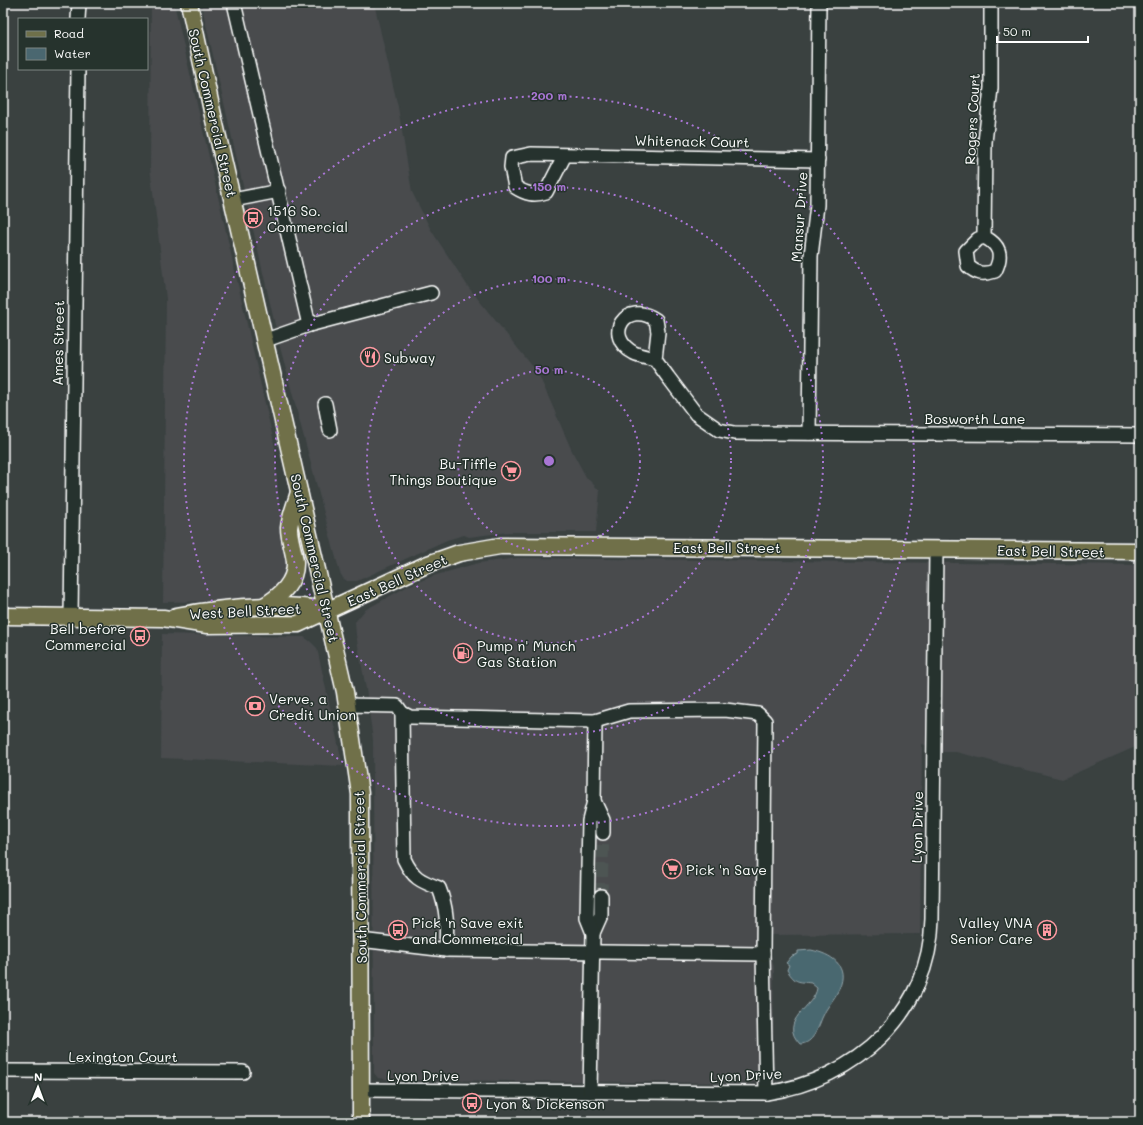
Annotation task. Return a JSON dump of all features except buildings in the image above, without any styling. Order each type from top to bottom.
[{"type":"main road","name":"South Commercial Street","points":[[190,3],[233,200],[327,610],[347,705],[360,794],[361,1122]]},
{"type":"main road","points":[[262,607],[280,594],[291,580],[295,563],[289,528],[300,491]]},
{"type":"main road","name":"East Bell Street","points":[[327,610],[428,564],[459,553],[500,546],[1140,551]]},
{"type":"main road","name":"West Bell Street","points":[[163,618],[206,610],[262,607],[299,606],[327,610]]},
{"type":"main road","name":"West Bell Street","points":[[3,616],[163,618],[207,625],[298,624],[327,610]]},
{"type":"street","points":[[78,3],[78,18]]},
{"type":"street","points":[[234,3],[309,325]]},
{"type":"street","name":"Mansur Drive","points":[[809,433],[811,256],[817,205],[819,3]]},
{"type":"street","name":"Rogers Court","points":[[984,237],[985,142],[991,88],[992,3]]},
{"type":"street","name":"Ames Street","points":[[71,617],[78,70]]},
{"type":"street","name":"Whitenack Court","points":[[565,155],[818,160]]},
{"type":"street","points":[[233,200],[279,192]]},
{"type":"street","points":[[266,340],[309,325],[431,294]]},
{"type":"street","name":"Bosworth Lane","points":[[655,359],[696,414],[719,430],[745,434],[1140,435]]},
{"type":"street","points":[[325,404],[330,430]]},
{"type":"street","name":"Lyon Drive","points":[[361,1090],[766,1093],[785,1090],[816,1081],[855,1060],[877,1041],[902,1011],[920,977],[926,959],[932,919],[936,549]]},
{"type":"street","points":[[347,705],[397,706],[402,712],[410,716],[595,721],[629,711],[717,710],[742,711],[758,714],[765,721],[763,954],[766,1093]]},
{"type":"street","points":[[402,712],[404,859],[410,873],[421,882],[439,888],[446,904],[448,919],[446,950]]},
{"type":"street","points":[[593,933],[587,918],[589,821],[594,801],[595,721]]},
{"type":"street","points":[[594,801],[603,820],[603,833]]},
{"type":"street","points":[[590,1092],[593,933],[601,915],[601,896]]},
{"type":"street","points":[[360,940],[446,950],[763,954]]},
{"type":"street","name":"Lexington Court","points":[[3,1071],[243,1072]]},
{"type":"shaded area","points":[[151,3],[174,3],[275,447],[278,492],[291,560],[289,571],[271,596],[256,600],[163,602],[166,299],[150,167]]},
{"type":"shaded area","points":[[201,3],[374,3],[398,107],[412,192],[431,230],[469,288],[538,373],[572,451],[586,477],[600,491],[596,532],[508,532],[469,537],[464,535],[447,540],[357,581],[347,581],[343,578],[340,573],[281,351]]},
{"type":"shaded area","points":[[518,558],[1140,565],[1140,745],[1062,779],[956,752],[943,752],[922,744],[920,934],[771,935],[769,948],[774,967],[773,1080],[747,1083],[392,1080],[378,1078],[374,1073],[373,740],[355,622],[365,610],[408,586],[433,576],[478,563]]},
{"type":"shaded area","points":[[162,634],[304,637],[311,642],[317,648],[343,766],[161,758]]},
{"type":"water","points":[[811,950],[825,954],[837,962],[842,973],[842,981],[812,1038],[805,1043],[800,1044],[794,1035],[793,1028],[795,1021],[815,995],[817,988],[811,983],[795,980],[787,970],[789,965],[786,963],[792,956],[798,954],[798,951]]},
{"type":"tunnel","points":[[601,896],[603,833]]},
{"type":"place","name":"1516 So. Commercial","points":[[253,218]]},
{"type":"place","name":"Subway","points":[[370,357]]},
{"type":"place","name":"Bu-Tiffle Things Boutique","points":[[511,471]]},
{"type":"place","name":"Bell before Commercial","points":[[140,636]]},
{"type":"place","name":"Pump n' Munch Gas Station","points":[[463,653]]},
{"type":"place","name":"Verve, a Credit Union","points":[[255,706]]},
{"type":"place","name":"Pick 'n Save","points":[[672,869]]},
{"type":"place","name":"Pick 'n Save exit and Commercial","points":[[398,930]]},
{"type":"place","name":"Valley VNA Senior Care","points":[[1047,930]]},
{"type":"place","name":"Lyon & Dickenson","points":[[472,1103]]}]
